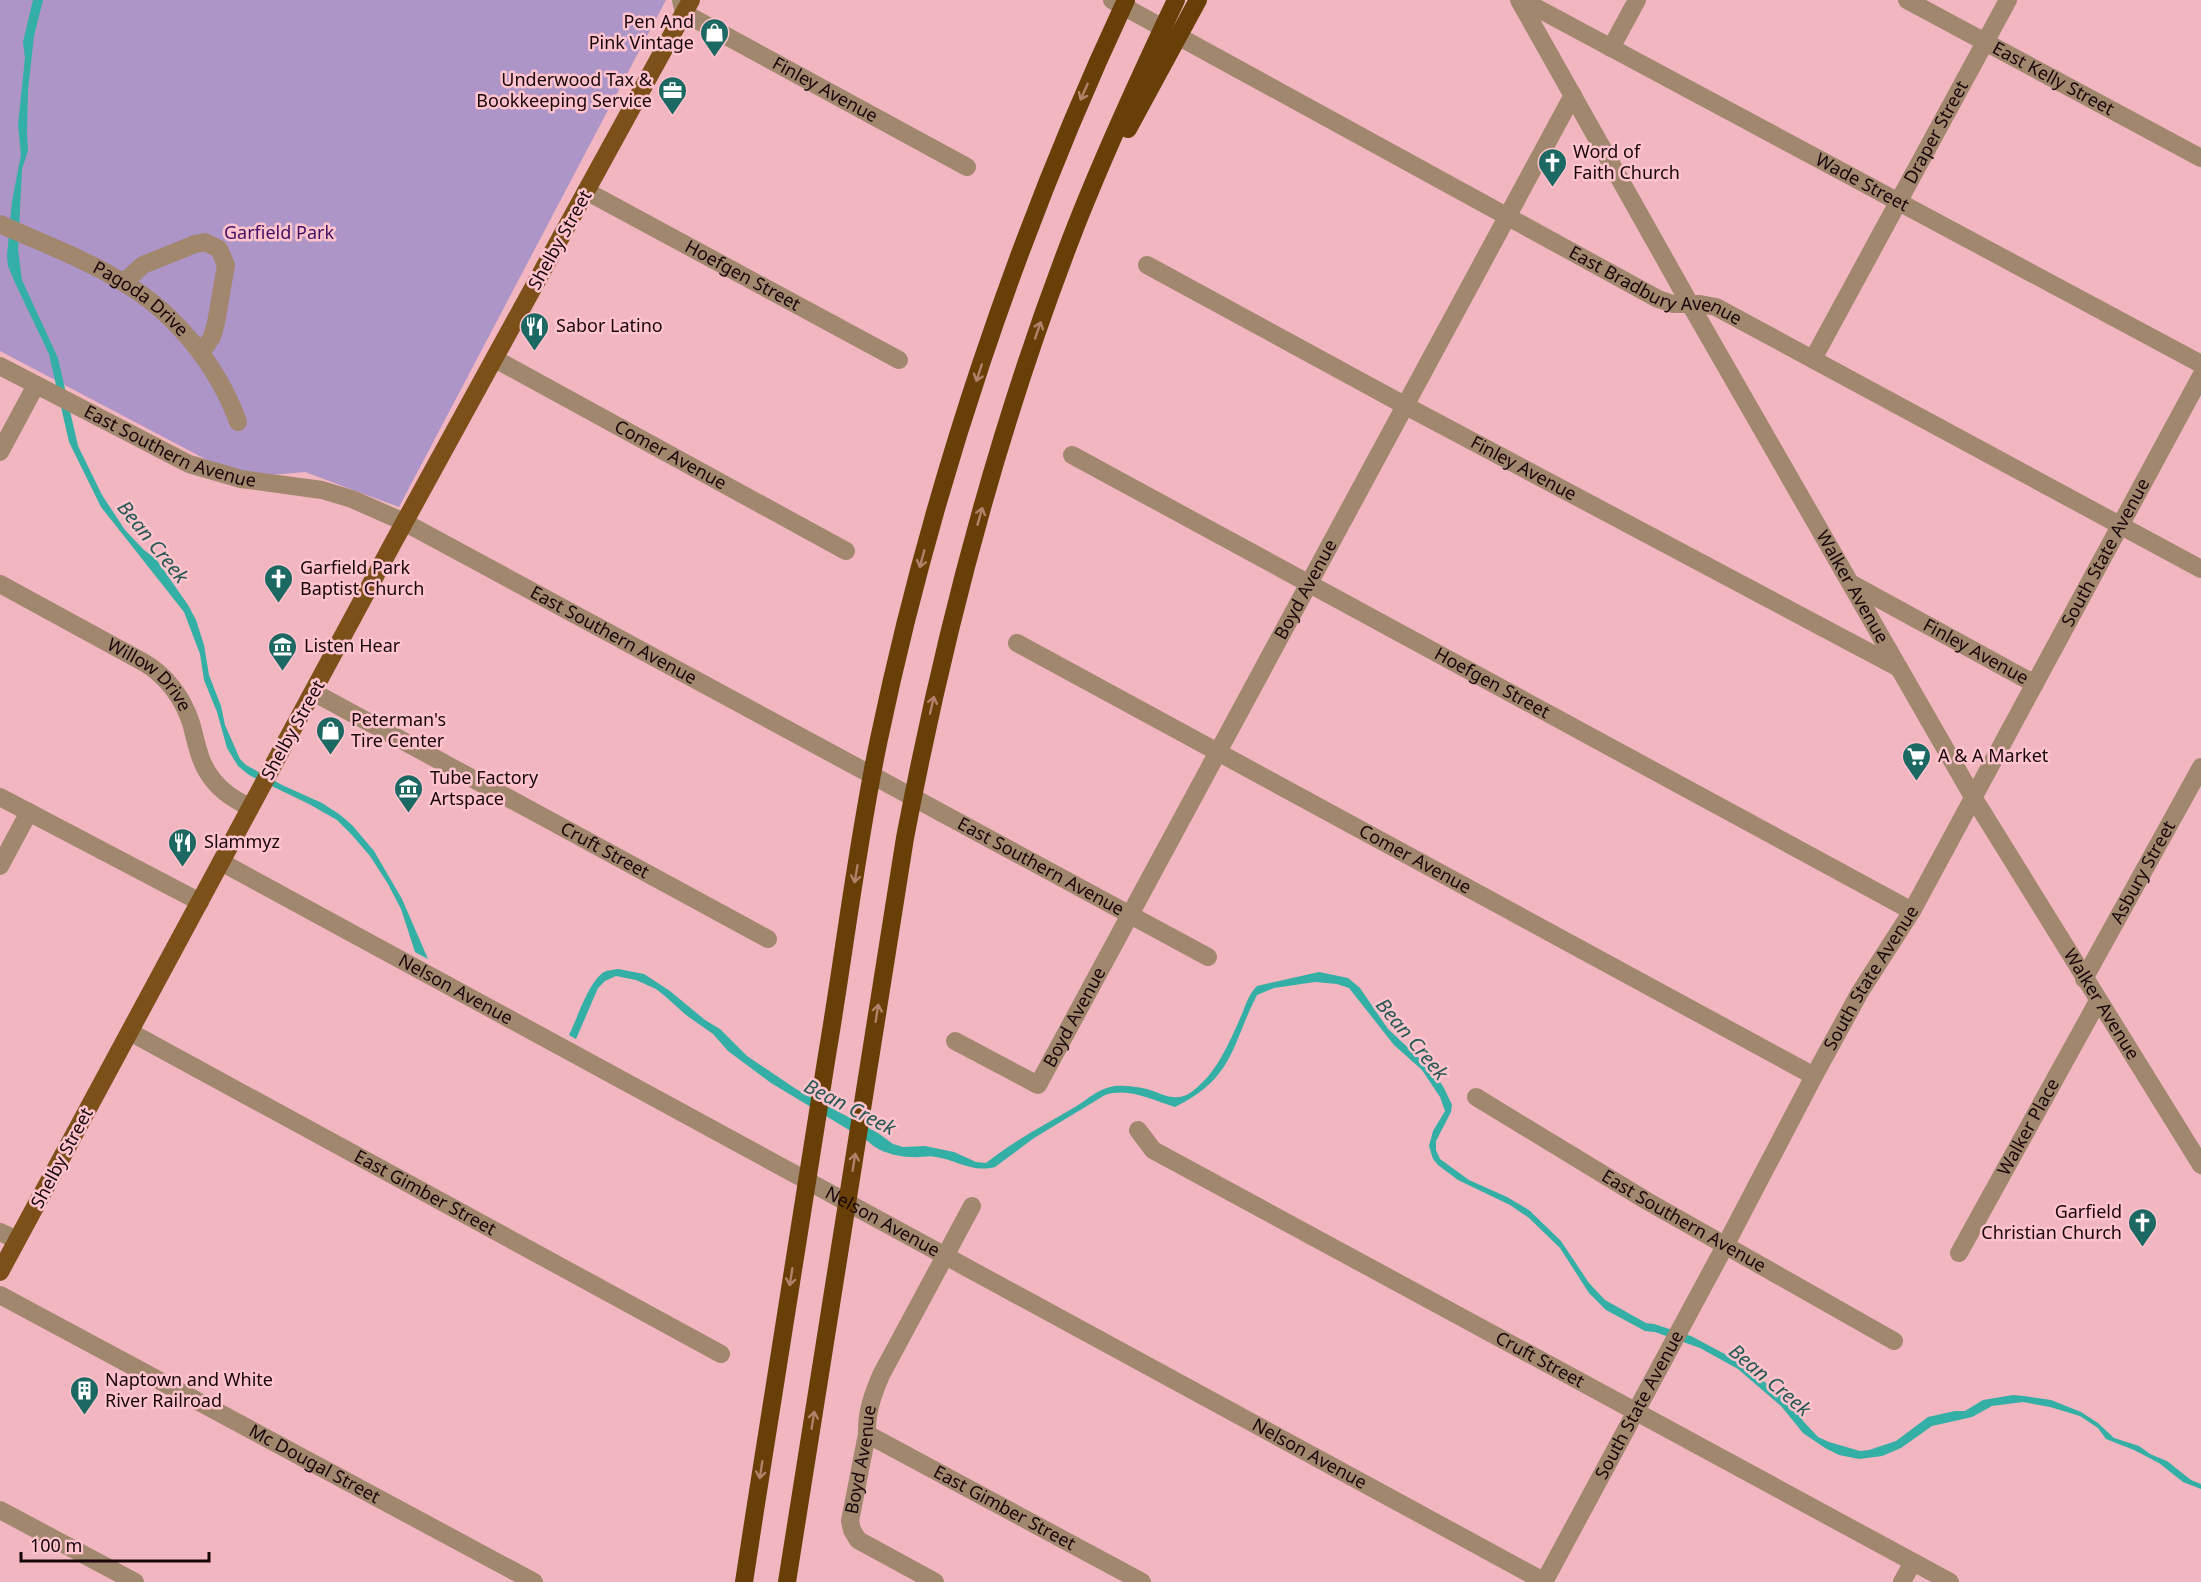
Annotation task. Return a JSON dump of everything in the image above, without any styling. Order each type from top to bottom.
[{"type":"highway","points":[[744,1582],[800,1219],[879,740],[913,594],[957,441],[1032,222],[1074,114],[1126,0]]},
{"type":"highway","points":[[1157,61],[1176,0]]},
{"type":"highway","points":[[788,1582],[905,838],[919,762],[947,640],[974,539],[1033,346],[1080,217],[1157,61],[1196,4]]},
{"type":"main road","name":"Shelby Street","points":[[0,1272],[685,4]]},
{"type":"street","name":"East Bradbury Avenue","points":[[1112,0],[1658,299],[1672,304],[1701,304],[1716,307],[2201,569]]},
{"type":"street","name":"Wade Street","points":[[1520,0],[2201,364]]},
{"type":"street","name":"Walker Avenue","points":[[1520,0],[1690,304],[1973,797],[2201,1166]]},
{"type":"street","points":[[1611,48],[1637,0]]},
{"type":"street","name":"East Kelly Street","points":[[1906,0],[2201,158]]},
{"type":"street","name":"Draper Street","points":[[1814,359],[2008,0]]},
{"type":"street","name":"Finley Avenue","points":[[685,4],[967,167]]},
{"type":"street","name":"Boyd Avenue","points":[[955,1041],[1038,1085],[1573,95]]},
{"type":"street","name":"Hoefgen Street","points":[[586,191],[899,360]]},
{"type":"street","name":"Pagoda Drive","points":[[0,224],[124,282],[147,298],[201,353],[224,389],[238,422]]},
{"type":"street","points":[[124,282],[143,265],[195,244],[205,242],[219,249],[226,265],[216,323],[212,337],[201,353]]},
{"type":"street","name":"Finley Avenue","points":[[1147,265],[1900,669]]},
{"type":"street","name":"Comer Avenue","points":[[495,359],[846,551]]},
{"type":"street","name":"East Southern Avenue","points":[[0,366],[189,464],[244,480],[322,490],[352,499],[404,522],[1208,957]]},
{"type":"street","name":"South State Avenue","points":[[1544,1582],[1814,1076],[1860,992],[1912,911],[2201,376]]},
{"type":"street","points":[[0,452],[42,388]]},
{"type":"street","name":"Hoefgen Street","points":[[1072,455],[1912,911]]},
{"type":"street","name":"Willow Drive","points":[[0,584],[143,662],[162,676],[174,689],[186,709],[199,756],[209,775],[224,791],[253,802]]},
{"type":"street","name":"Finley Avenue","points":[[1852,584],[2036,684]]},
{"type":"street","name":"Comer Avenue","points":[[1017,643],[1814,1076]]},
{"type":"street","name":"Cruft Street","points":[[313,692],[768,939]]},
{"type":"street","name":"Asbury Street","points":[[2084,979],[2201,767]]},
{"type":"street","points":[[0,797],[200,902]]},
{"type":"street","points":[[0,866],[29,812]]},
{"type":"street","name":"Nelson Avenue","points":[[221,862],[946,1254],[1544,1582]]},
{"type":"street","name":"Walker Place","points":[[1959,1253],[2098,1001]]},
{"type":"street","name":"East Gimber Street","points":[[129,1032],[721,1354]]},
{"type":"street","name":"East Southern Avenue","points":[[1476,1097],[1725,1246],[1894,1341]]},
{"type":"street","name":"Cruft Street","points":[[1138,1130],[1153,1150],[1950,1582]]},
{"type":"street","name":"Boyd Avenue","points":[[934,1582],[858,1540],[850,1521],[873,1394],[972,1206]]},
{"type":"street","points":[[0,1232],[17,1240]]},
{"type":"street","name":"Mc Dougal Street","points":[[0,1295],[534,1582]]},
{"type":"street","name":"East Gimber Street","points":[[867,1434],[1142,1582]]},
{"type":"street","points":[[0,1510],[135,1582]]},
{"type":"street","points":[[1902,1582],[1913,1562]]},
{"type":"green space","name":"Garfield Park","points":[[0,0],[666,0],[399,507],[305,472],[260,476],[209,461],[0,351]]},
{"type":"water","name":"Bean Creek","points":[[33,0],[43,0],[34,36],[28,90],[28,151],[22,169],[18,250],[22,280],[58,358],[78,446],[102,495],[125,530],[156,559],[196,620],[204,645],[209,675],[221,706],[225,725],[240,759],[246,765],[282,785],[322,803],[352,825],[374,851],[402,899],[428,959],[415,952],[401,909],[388,884],[370,856],[351,834],[337,820],[249,775],[238,766],[227,748],[217,712],[204,680],[200,654],[184,612],[101,507],[69,442],[49,354],[16,285],[8,266],[7,256],[12,201],[21,155],[18,125],[25,58],[23,42]]},
{"type":"water","name":"Bean Creek","points":[[618,969],[644,974],[720,1029],[747,1056],[796,1089],[878,1133],[893,1144],[903,1147],[925,1146],[954,1152],[976,1162],[986,1163],[1029,1134],[1109,1087],[1147,1089],[1173,1097],[1190,1093],[1208,1077],[1215,1067],[1248,999],[1257,986],[1319,972],[1348,978],[1360,988],[1388,1029],[1433,1071],[1444,1088],[1452,1105],[1451,1112],[1436,1141],[1436,1150],[1440,1159],[1469,1180],[1529,1210],[1561,1241],[1589,1283],[1605,1300],[1646,1323],[1691,1336],[1738,1361],[1786,1399],[1818,1437],[1860,1451],[1869,1450],[1896,1441],[1928,1417],[1965,1411],[1983,1400],[2013,1395],[2024,1396],[2051,1400],[2081,1412],[2098,1423],[2114,1438],[2139,1446],[2150,1454],[2167,1461],[2191,1480],[2201,1484],[2201,1489],[2183,1482],[2159,1463],[2106,1439],[2098,1428],[2080,1416],[2023,1402],[1992,1406],[1972,1417],[1932,1426],[1901,1448],[1882,1456],[1859,1459],[1839,1455],[1825,1448],[1803,1433],[1781,1406],[1738,1369],[1700,1348],[1655,1332],[1645,1331],[1606,1310],[1589,1293],[1560,1248],[1529,1218],[1510,1205],[1458,1180],[1438,1165],[1433,1159],[1429,1146],[1433,1131],[1445,1111],[1440,1097],[1422,1070],[1394,1045],[1349,988],[1337,984],[1315,982],[1274,988],[1257,995],[1235,1045],[1220,1072],[1194,1096],[1175,1107],[1132,1093],[1105,1095],[1034,1138],[995,1167],[979,1168],[936,1157],[901,1156],[878,1149],[771,1083],[728,1051],[713,1034],[686,1015],[656,989],[636,980],[616,976],[605,981],[598,988],[576,1039],[569,1035],[593,983],[604,972]]},
{"type":"place","name":"Pen And Pink Vintage","points":[[715,58]]},
{"type":"place","name":"Underwood Tax & Bookkeeping Service","points":[[673,116]]},
{"type":"place","name":"Word of Faith Church","points":[[1552,188]]},
{"type":"place","name":"Sabor Latino","points":[[535,352]]},
{"type":"place","name":"Garfield Park Baptist Church","points":[[279,604]]},
{"type":"place","name":"Listen Hear","points":[[283,672]]},
{"type":"place","name":"Peterman's Tire Center","points":[[330,756]]},
{"type":"place","name":"A & A Market","points":[[1917,782]]},
{"type":"place","name":"Tube Factory Artspace","points":[[409,814]]},
{"type":"place","name":"Slammyz","points":[[183,868]]},
{"type":"place","name":"Garfield Christian Church","points":[[2143,1248]]},
{"type":"place","name":"Naptown and White River Railroad","points":[[84,1416]]}]
